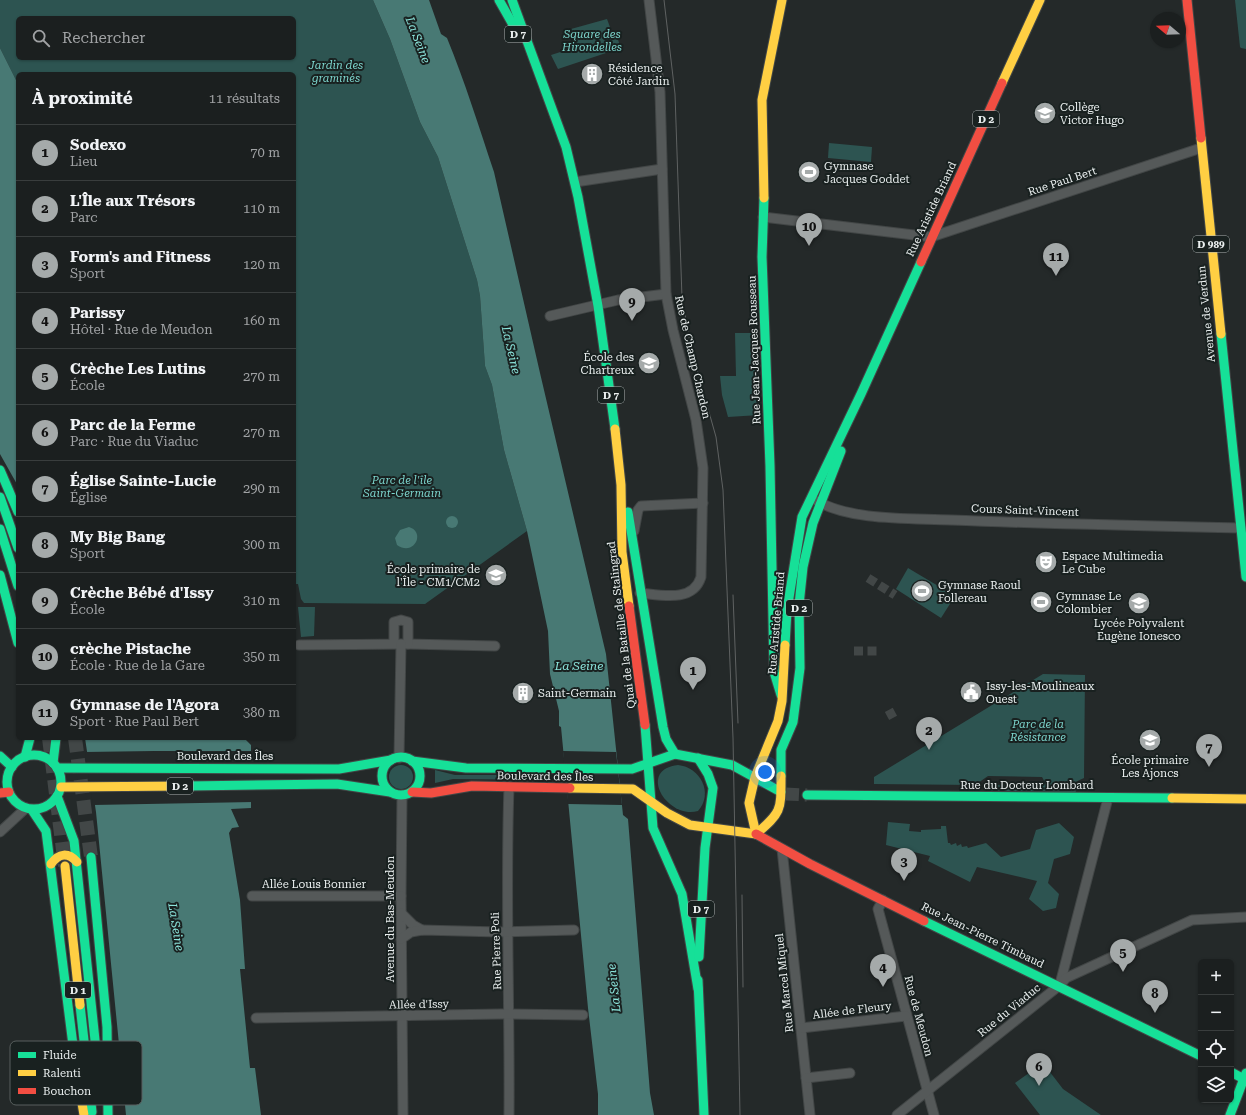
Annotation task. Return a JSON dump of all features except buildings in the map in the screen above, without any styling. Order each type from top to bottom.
[{"type":"main road","name":"Quai de la Bataille de Stalingrad","points":[[499,0],[536,67]]},
{"type":"main road","name":"Quai de la Bataille de Stalingrad","points":[[512,0],[562,134],[575,182],[598,306],[622,485],[633,536],[640,592],[663,727],[666,739],[675,754]]},
{"type":"main road","name":"Rue Jean-Jacques Rousseau","points":[[782,0],[762,100],[762,257],[770,466],[774,672],[782,701]]},
{"type":"main road","name":"Rue Aristide Briand","points":[[844,429],[841,453],[813,523],[803,567],[799,605],[800,668],[793,722],[782,750],[783,793],[779,811],[774,820],[756,834],[749,803],[755,777],[778,721],[782,701],[787,610],[792,570],[802,517],[844,429],[1040,0]]},
{"type":"main road","name":"Avenue de Verdun","points":[[1187,0],[1246,577]]},
{"type":"main road","points":[[0,470],[16,507]]},
{"type":"main road","name":"Quai de la Bataille de Stalingrad","points":[[622,485],[622,552],[638,670],[651,801]]},
{"type":"main road","points":[[0,497],[16,542]]},
{"type":"main road","points":[[0,529],[16,580]]},
{"type":"main road","points":[[0,575],[16,636]]},
{"type":"main road","points":[[25,757],[29,740]]},
{"type":"main road","points":[[55,765],[40,756],[25,757],[12,767],[4,792],[29,809],[47,806],[57,796],[61,787],[61,780],[55,765],[56,740]]},
{"type":"main road","points":[[675,754],[732,765],[783,793]]},
{"type":"main road","name":"Boulevard des Îles","points":[[412,761],[466,768],[632,769],[675,754]]},
{"type":"main road","points":[[0,756],[12,767]]},
{"type":"main road","points":[[698,758],[708,774],[713,788],[708,828]]},
{"type":"main road","points":[[395,759],[412,761],[417,766],[420,780],[417,787],[412,792],[402,796],[390,792],[383,782],[382,776],[386,764],[395,759]]},
{"type":"main road","name":"Boulevard des Îles","points":[[55,765],[85,768],[339,769],[395,759]]},
{"type":"main road","name":"D 2","points":[[61,787],[337,784],[390,792]]},
{"type":"main road","name":"Boulevard des Îles","points":[[412,792],[431,793],[472,786],[633,789],[684,823],[708,828],[756,834]]},
{"type":"main road","name":"Rue du Docteur Lombard","points":[[807,795],[1246,799]]},
{"type":"main road","name":"D 1","points":[[57,796],[74,841],[95,1041]]},
{"type":"main road","points":[[651,801],[655,835],[677,879],[684,901],[698,989]]},
{"type":"main road","name":"D 1","points":[[29,809],[46,831],[71,1041]]},
{"type":"main road","name":"D 7","points":[[705,1114],[698,989],[703,872],[708,828]]},
{"type":"main road","name":"Rue Jean-Pierre Timbaud","points":[[756,834],[782,849],[883,900],[1060,985],[1198,1054]]},
{"type":"main road","points":[[51,864],[57,856],[61,854],[70,855],[77,862]]},
{"type":"main road","name":"D 1","points":[[91,856],[107,1027],[107,1041]]},
{"type":"main road","name":"D 1","points":[[64,866],[84,1041]]},
{"type":"main road","points":[[1234,1073],[1245,1076],[1230,1115],[1242,1115]]},
{"type":"main road","name":"D 1","points":[[82,1105],[84,1115]]},
{"type":"main road","name":"D 1","points":[[92,1105],[93,1115]]},
{"type":"main road","name":"D 1","points":[[107,1105],[108,1115]]},
{"type":"street","name":"Rue de Champ Chardon","points":[[640,592],[664,595],[684,595],[692,591],[699,584],[702,548],[703,503],[703,468],[696,420],[673,330],[666,294],[660,92],[649,0]]},
{"type":"street","name":"Rue Paul Bert","points":[[931,237],[1201,148]]},
{"type":"street","points":[[575,182],[662,169]]},
{"type":"street","points":[[763,217],[931,237]]},
{"type":"street","points":[[550,316],[598,306],[618,300],[666,294]]},
{"type":"street","name":"Cours Saint-Vincent","points":[[811,498],[829,507],[870,516],[1008,522],[1241,528]]},
{"type":"street","points":[[633,536],[638,510],[641,506],[703,503]]},
{"type":"street","points":[[299,645],[401,644],[495,646]]},
{"type":"street","points":[[395,759],[401,644]]},
{"type":"street","name":"Rue Pierre Poli","points":[[509,787],[507,932],[510,1015],[510,1115]]},
{"type":"street","name":"Avenue du Bas-Meudon","points":[[402,796],[401,939],[404,1115]]},
{"type":"street","points":[[1060,985],[1108,798]]},
{"type":"street","points":[[0,832],[29,809]]},
{"type":"street","name":"Rue Marcel Miquel","points":[[782,849],[810,1115]]},
{"type":"street","name":"Allée Louis Bonnier","points":[[252,896],[401,896]]},
{"type":"street","name":"Rue de Meudon","points":[[883,900],[878,909],[934,1115]]},
{"type":"street","points":[[401,913],[413,925],[422,930]]},
{"type":"street","name":"Rue du Viaduc","points":[[896,1115],[1060,985],[1066,978],[1192,920],[1246,917]]},
{"type":"street","points":[[401,939],[411,932],[422,930],[507,932],[574,930]]},
{"type":"street","name":"Allée d'Issy","points":[[256,1018],[583,1015]]},
{"type":"street","name":"Allée de Fleury","points":[[801,1028],[906,1016]]},
{"type":"street","points":[[806,1078],[850,1073]]},
{"type":"green space","name":"Parc de l'île Saint-Germain","points":[[0,0],[373,0],[390,39],[420,122],[438,157],[477,280],[480,296],[485,366],[492,385],[504,450],[527,531],[425,604],[304,603],[301,599],[298,584],[296,584],[296,72],[16,72],[16,80],[0,48]]},
{"type":"green space","points":[[1235,0],[1246,0],[1246,49],[1240,47]]},
{"type":"green space","name":"Square des Hirondelles","points":[[607,19],[614,38],[617,37],[621,48],[558,69],[551,55],[576,47],[571,29]]},
{"type":"green space","points":[[829,143],[872,147],[871,162],[828,158]]},
{"type":"green space","points":[[735,333],[757,333],[759,415],[728,417],[722,395],[720,376],[736,376]]},
{"type":"green space","name":"Gymnase Raoul Follereau","points":[[908,568],[955,596],[941,618],[896,589]]},
{"type":"green space","points":[[298,607],[315,607],[314,636],[301,637]]},
{"type":"green space","name":"Parc de la Résistance","points":[[1043,674],[1085,675],[1084,778],[1073,783],[1076,792],[988,791],[993,785],[1046,784],[1042,777],[988,776],[975,785],[874,784],[874,777]]},
{"type":"green space","points":[[401,765],[406,766],[412,772],[412,782],[406,788],[401,789],[396,788],[390,782],[389,777],[390,772],[396,766]]},
{"type":"green space","points":[[678,765],[693,770],[702,782],[705,789],[705,796],[703,804],[698,811],[687,812],[676,808],[667,802],[661,793],[658,784],[659,776],[666,769]]},
{"type":"green space","points":[[435,770],[455,775],[548,775],[548,780],[453,779],[435,783]]},
{"type":"green space","points":[[888,822],[910,824],[909,831],[921,832],[921,830],[941,829],[941,826],[946,826],[948,843],[951,845],[956,843],[957,846],[961,844],[962,847],[967,846],[968,848],[986,843],[1001,857],[1030,849],[1036,830],[1059,823],[1074,837],[1070,854],[1054,859],[1048,883],[1059,894],[1056,908],[1043,911],[1029,899],[1037,881],[977,867],[970,882],[928,861],[930,856],[886,845]]},
{"type":"green space","points":[[1043,1063],[1063,1089],[1101,1115],[1040,1115],[1015,1083]]},
{"type":"water","name":"La Seine","points":[[373,0],[429,0],[441,34],[447,38],[454,55],[494,172],[606,654],[623,815],[628,819],[650,1093],[654,1115],[598,1115],[598,1094],[588,1008],[561,727],[559,726],[559,711],[550,674],[548,631],[527,531],[504,450],[492,385],[485,366],[480,296],[477,280],[438,157],[420,122],[390,39]]},
{"type":"water","points":[[0,48],[16,80],[16,482],[0,454]]},
{"type":"water","points":[[450,516],[454,516],[458,522],[454,528],[450,528],[446,524],[446,520]]},
{"type":"water","points":[[409,527],[417,534],[416,542],[413,546],[403,548],[397,545],[395,538],[400,530]]},
{"type":"water","name":"La Seine","points":[[85,740],[246,740],[251,745],[251,808],[231,809],[239,827],[232,828],[229,833],[240,900],[245,969],[240,969],[250,1068],[255,1068],[261,1115],[126,1115],[125,1105],[142,1105],[142,1041],[119,1041],[96,812]]},
{"type":"pier","points":[[253,751],[253,802],[93,805],[85,752]]},
{"type":"pier","points":[[563,751],[616,752],[622,805],[568,804]]},
{"type":"tunnel","points":[[868,578],[895,595]]},
{"type":"tunnel","points":[[854,651],[881,651]]},
{"type":"tunnel","points":[[887,716],[898,710]]},
{"type":"tunnel","points":[[49,740],[65,866]]},
{"type":"tunnel","points":[[75,740],[91,857]]},
{"type":"tunnel","points":[[786,794],[807,795]]},
{"type":"tram line","points":[[664,0],[675,94],[682,298],[691,348],[716,437],[723,490],[733,738],[740,1115]]},
{"type":"tram line","points":[[733,595],[738,723]]},
{"type":"tram line","points":[[742,895],[743,987]]},
{"type":"traffic: fast","points":[[499,0],[516,30]]},
{"type":"traffic: fast","points":[[512,0],[566,147],[578,197],[598,306],[615,429]]},
{"type":"traffic: fast","points":[[764,198],[762,257],[770,466],[774,672],[781,695]]},
{"type":"traffic: fast","points":[[785,645],[787,610],[802,517],[861,394],[921,262]]},
{"type":"traffic: fast","points":[[1221,334],[1246,577]]},
{"type":"traffic: fast","points":[[781,776],[781,750],[793,722],[800,668],[799,605],[803,567],[813,523],[841,451]]},
{"type":"traffic: fast","points":[[0,470],[16,507]]},
{"type":"traffic: fast","points":[[0,497],[16,542]]},
{"type":"traffic: fast","points":[[628,512],[663,727],[666,739],[675,754]]},
{"type":"traffic: fast","points":[[0,529],[16,580]]},
{"type":"traffic: fast","points":[[0,575],[16,635]]},
{"type":"traffic: fast","points":[[645,725],[653,828],[682,894],[698,989]]},
{"type":"traffic: fast","points":[[25,757],[29,740]]},
{"type":"traffic: fast","points":[[53,763],[56,740]]},
{"type":"traffic: fast","points":[[412,761],[466,768],[632,769],[675,754],[732,765],[781,792]]},
{"type":"traffic: fast","points":[[34,755],[44,757],[53,763],[59,772],[61,782],[59,792],[53,801],[44,807],[34,809],[24,807],[15,801],[9,792],[7,782],[9,772],[15,763],[24,757],[34,755]]},
{"type":"traffic: fast","points":[[0,756],[12,767]]},
{"type":"traffic: fast","points":[[401,757],[411,760],[417,766],[420,776],[417,786],[411,792],[401,795],[391,792],[385,786],[382,776],[385,766],[391,760],[401,757]]},
{"type":"traffic: fast","points":[[698,758],[708,774],[713,788],[705,848],[699,957]]},
{"type":"traffic: fast","points":[[57,768],[339,769],[391,760]]},
{"type":"traffic: fast","points":[[188,786],[337,784],[390,792]]},
{"type":"traffic: fast","points":[[807,795],[1172,798]]},
{"type":"traffic: fast","points":[[57,796],[74,841],[95,1041]]},
{"type":"traffic: fast","points":[[32,810],[46,831],[72,1041]]},
{"type":"traffic: fast","points":[[91,857],[107,1041]]},
{"type":"traffic: fast","points":[[924,921],[1198,1055]]},
{"type":"traffic: fast","points":[[698,980],[704,1115]]},
{"type":"traffic: fast","points":[[80,1005],[84,1041]]},
{"type":"traffic: fast","points":[[1230,1115],[1246,1073]]},
{"type":"traffic: fast","points":[[1234,1074],[1244,1079]]},
{"type":"traffic: fast","points":[[91,1105],[92,1112]]},
{"type":"traffic: fast","points":[[108,1105],[108,1115]]},
{"type":"traffic: slow","points":[[764,198],[762,100],[782,0]]},
{"type":"traffic: slow","points":[[1002,83],[1040,0]]},
{"type":"traffic: slow","points":[[1201,138],[1221,334]]},
{"type":"traffic: slow","points":[[615,429],[621,485],[622,552],[629,606]]},
{"type":"traffic: slow","points":[[756,834],[749,803],[755,777],[778,721],[782,701],[785,645]]},
{"type":"traffic: slow","points":[[570,788],[633,789],[667,813],[690,825],[756,834],[771,820],[778,810],[781,796],[781,776]]},
{"type":"traffic: slow","points":[[61,787],[188,786]]},
{"type":"traffic: slow","points":[[1172,798],[1246,799]]},
{"type":"traffic: slow","points":[[51,864],[54,860],[64,855],[67,855],[77,862]]},
{"type":"traffic: slow","points":[[65,866],[80,1005]]},
{"type":"traffic: slow","points":[[82,1105],[84,1115]]},
{"type":"traffic: jam","points":[[1187,0],[1201,138]]},
{"type":"traffic: jam","points":[[921,262],[1002,83]]},
{"type":"traffic: jam","points":[[629,606],[645,725]]},
{"type":"traffic: jam","points":[[412,792],[431,793],[472,786],[570,788]]},
{"type":"traffic: jam","points":[[0,793],[9,792]]},
{"type":"traffic: jam","points":[[756,834],[810,864],[924,921]]},
{"type":"place","name":"Résidence Côté Jardin","points":[[592,74]]},
{"type":"place","name":"Collège Victor Hugo","points":[[1045,113]]},
{"type":"place","name":"Gymnase Jacques Goddet","points":[[809,172]]},
{"type":"place","name":"crèche Pistache","points":[[809,246]]},
{"type":"place","name":"Gymnase de l'Agora","points":[[1056,276]]},
{"type":"place","name":"Crèche Bébé d'Issy","points":[[632,321]]},
{"type":"place","name":"École des Chartreux","points":[[649,363]]},
{"type":"place","name":"Espace Multimedia Le Cube","points":[[1046,562]]},
{"type":"place","name":"École primaire de l'Île - CM1/CM2","points":[[496,575]]},
{"type":"place","name":"Gymnase Raoul Follereau","points":[[922,591]]},
{"type":"place","name":"Gymnase Le Colombier","points":[[1041,602]]},
{"type":"place","name":"Lycée Polyvalent Eugène Ionesco","points":[[1139,603]]},
{"type":"place","name":"Sodexo","points":[[693,690]]},
{"type":"place","name":"Issy-les-Moulineaux Ouest","points":[[971,692]]},
{"type":"place","name":"Saint-Germain","points":[[523,693]]},
{"type":"place","name":"École primaire Les Ajoncs","points":[[1150,740]]},
{"type":"place","name":"L'Île aux Trésors","points":[[929,750]]},
{"type":"place","name":"Église Sainte-Lucie","points":[[1209,767]]},
{"type":"place","name":"Form's and Fitness","points":[[904,881]]},
{"type":"place","name":"Crèche Les Lutins","points":[[1123,972]]},
{"type":"place","name":"Parissy","points":[[883,987]]},
{"type":"place","name":"My Big Bang","points":[[1155,1013]]},
{"type":"place","name":"Parc de la Ferme","points":[[1039,1086]]},
{"type":"park label","name":"Jardin des graminés","points":[[336,71]]}]
